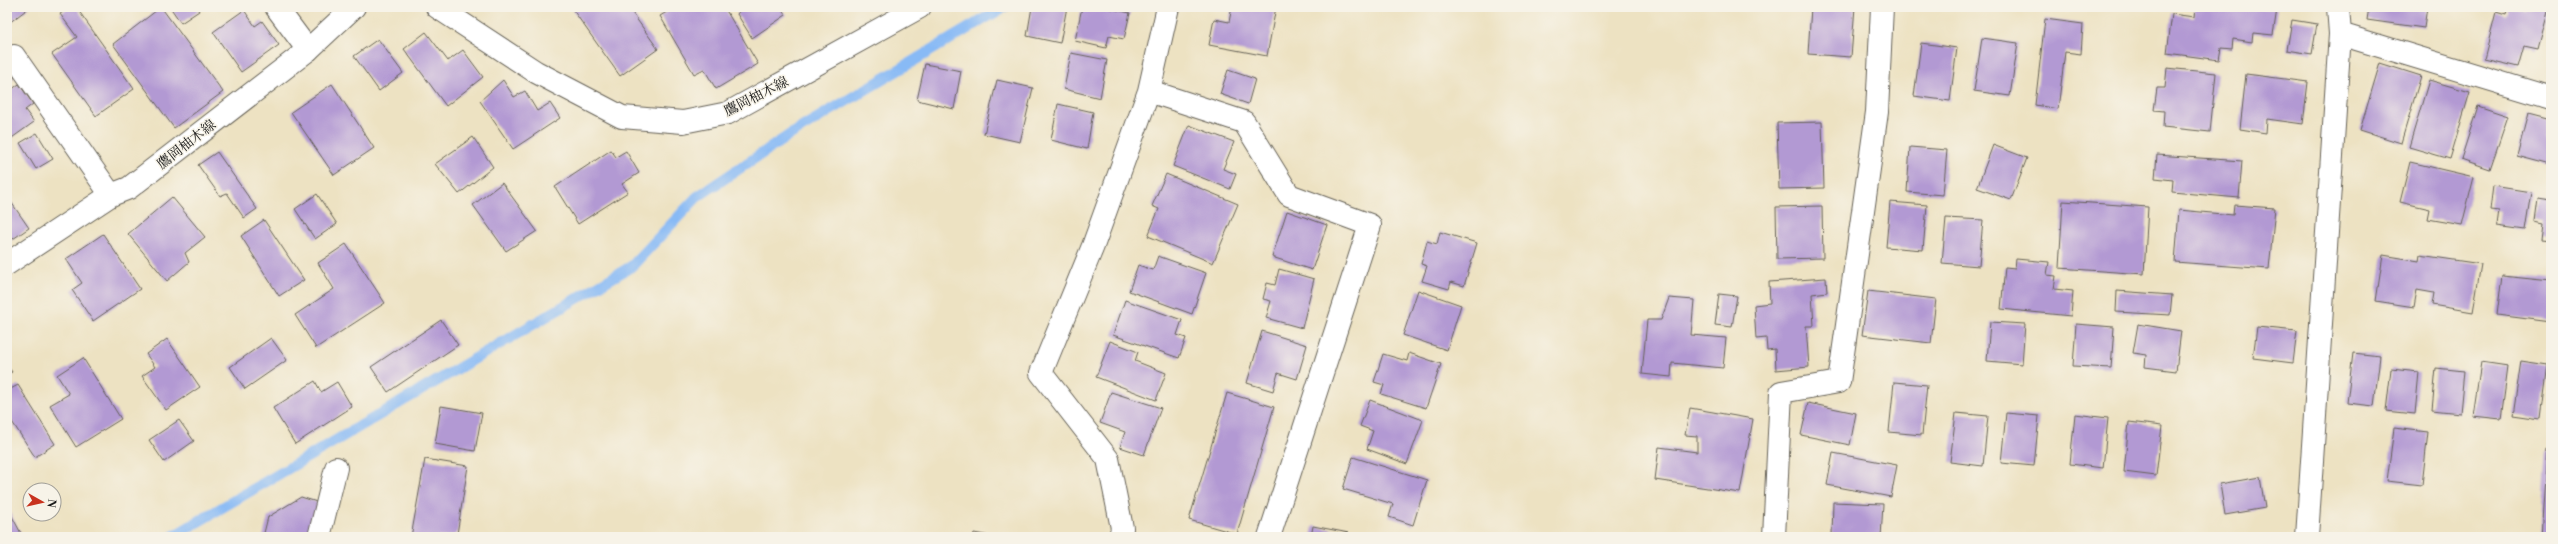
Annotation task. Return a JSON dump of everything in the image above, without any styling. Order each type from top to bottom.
[{"type":"street","points":[[276,7],[308,50]]},
{"type":"street","name":"鷹岡柚木線","points":[[7,264],[111,195],[129,188],[308,50],[354,7]]},
{"type":"street","name":"鷹岡柚木線","points":[[437,7],[536,72],[622,117],[683,122],[728,113],[920,7]]},
{"type":"street","points":[[1120,537],[1122,528],[1108,459],[1041,373],[1093,246],[1149,91],[1168,7]]},
{"type":"street","points":[[1774,537],[1781,392],[1839,382],[1877,112],[1882,7]]},
{"type":"street","points":[[2303,536],[2340,34],[2338,7]]},
{"type":"street","points":[[2340,34],[2551,98]]},
{"type":"street","points":[[14,56],[111,195]]},
{"type":"street","points":[[1149,91],[1244,122],[1289,195],[1370,225],[1269,537]]},
{"type":"street","points":[[319,537],[336,468]]},
{"type":"building","points":[[7,7],[30,7],[9,23]]},
{"type":"building","points":[[70,7],[76,7],[134,89],[96,116],[52,54],[77,37],[60,14]]},
{"type":"building","points":[[161,7],[223,92],[174,128],[113,44]]},
{"type":"building","points":[[170,7],[197,7],[199,11],[181,23]]},
{"type":"building","points":[[577,7],[628,7],[658,49],[620,76],[573,10]]},
{"type":"building","points":[[675,7],[724,7],[758,64],[716,89],[704,69],[694,74],[660,16]]},
{"type":"building","points":[[743,7],[780,7],[786,15],[752,38],[737,14]]},
{"type":"building","points":[[1032,7],[1067,7],[1060,43],[1027,36]]},
{"type":"building","points":[[1082,7],[1103,7],[1130,13],[1124,39],[1109,36],[1106,48],[1075,41]]},
{"type":"building","points":[[1232,7],[1276,7],[1267,56],[1209,45],[1214,19],[1229,22]]},
{"type":"building","points":[[1811,7],[1855,7],[1851,57],[1808,54]]},
{"type":"building","points":[[2195,7],[2277,9],[2273,35],[2253,33],[2252,42],[2233,39],[2232,49],[2221,48],[2219,60],[2167,53],[2172,14],[2194,17]]},
{"type":"building","points":[[2369,7],[2427,7],[2424,28],[2367,20]]},
{"type":"building","points":[[2508,7],[2549,7],[2538,49],[2524,46],[2518,67],[2484,59],[2496,12],[2506,15]]},
{"type":"building","points":[[244,10],[255,26],[262,21],[279,45],[241,72],[213,32]]},
{"type":"building","points":[[2045,19],[2083,24],[2081,54],[2065,52],[2058,109],[2035,105]]},
{"type":"building","points":[[2292,20],[2317,24],[2312,54],[2287,50]]},
{"type":"building","points":[[426,32],[448,61],[463,50],[483,77],[446,106],[404,49]]},
{"type":"building","points":[[1982,38],[2018,43],[2010,96],[1974,91]]},
{"type":"building","points":[[378,39],[403,73],[379,91],[354,56]]},
{"type":"building","points":[[1921,43],[1957,48],[1950,101],[1914,96]]},
{"type":"building","points":[[1071,53],[1107,60],[1100,98],[1064,89]]},
{"type":"building","points":[[2380,63],[2421,76],[2401,143],[2360,130]]},
{"type":"building","points":[[925,64],[961,71],[954,109],[917,100]]},
{"type":"building","points":[[7,67],[14,78],[7,83]]},
{"type":"building","points":[[2167,68],[2216,73],[2210,132],[2163,127],[2164,111],[2154,110],[2157,88],[2165,88]]},
{"type":"building","points":[[1228,70],[1255,79],[1248,104],[1220,94]]},
{"type":"building","points":[[2246,74],[2308,82],[2303,124],[2267,119],[2266,133],[2240,129]]},
{"type":"building","points":[[503,80],[514,97],[525,91],[537,111],[550,103],[560,118],[513,149],[480,101]]},
{"type":"building","points":[[997,80],[1033,88],[1020,142],[984,134]]},
{"type":"building","points":[[2429,80],[2470,92],[2450,159],[2409,147]]},
{"type":"building","points":[[19,84],[33,104],[25,110],[34,122],[9,140],[7,137],[7,93]]},
{"type":"building","points":[[332,84],[374,148],[334,175],[291,112]]},
{"type":"building","points":[[1058,104],[1093,112],[1087,149],[1051,140]]},
{"type":"building","points":[[2478,106],[2508,116],[2490,169],[2461,159]]},
{"type":"building","points":[[2528,113],[2551,119],[2551,165],[2517,156]]},
{"type":"building","points":[[1822,122],[1824,188],[1779,189],[1777,123]]},
{"type":"building","points":[[1189,125],[1234,142],[1223,169],[1236,174],[1230,189],[1173,166]]},
{"type":"building","points":[[37,133],[53,159],[36,169],[20,143]]},
{"type":"building","points":[[473,137],[493,167],[459,194],[435,164]]},
{"type":"building","points":[[1993,145],[2027,158],[2011,200],[1977,188]]},
{"type":"building","points":[[1910,147],[1947,150],[1943,195],[1907,192]]},
{"type":"building","points":[[611,150],[616,157],[626,151],[639,173],[622,184],[628,192],[578,224],[555,187]]},
{"type":"building","points":[[217,152],[257,209],[244,218],[227,193],[220,196],[198,165]]},
{"type":"building","points":[[2157,155],[2242,161],[2239,198],[2172,192],[2173,180],[2155,178]]},
{"type":"building","points":[[2410,162],[2474,177],[2462,225],[2428,219],[2430,209],[2400,202]]},
{"type":"building","points":[[1166,174],[1238,204],[1213,263],[1148,236],[1159,209],[1152,206]]},
{"type":"building","points":[[502,183],[537,231],[506,251],[473,205]]},
{"type":"building","points":[[2493,186],[2531,192],[2525,230],[2497,226],[2499,211],[2490,210]]},
{"type":"building","points":[[317,194],[337,224],[315,239],[295,209]]},
{"type":"building","points":[[172,197],[205,237],[185,253],[189,262],[167,281],[128,234]]},
{"type":"building","points":[[2538,198],[2551,200],[2551,240],[2542,239],[2544,223],[2535,221]]},
{"type":"building","points":[[9,199],[29,228],[7,243],[7,200]]},
{"type":"building","points":[[2063,201],[2148,207],[2144,274],[2059,268]]},
{"type":"building","points":[[1890,202],[1927,205],[1923,250],[1886,247]]},
{"type":"building","points":[[2234,205],[2275,208],[2269,269],[2175,262],[2179,210],[2233,215]]},
{"type":"building","points":[[1822,206],[1823,258],[1777,259],[1776,207]]},
{"type":"building","points":[[1287,211],[1327,225],[1312,270],[1272,257]]},
{"type":"building","points":[[1946,218],[1983,220],[1979,266],[1942,263]]},
{"type":"building","points":[[264,220],[304,280],[279,296],[241,236]]},
{"type":"building","points":[[1440,232],[1477,243],[1464,286],[1451,282],[1449,289],[1422,281],[1427,266],[1421,264],[1427,241],[1437,244]]},
{"type":"building","points":[[103,234],[140,289],[93,321],[72,290],[82,283],[66,259]]},
{"type":"building","points":[[346,244],[385,303],[316,348],[295,315],[334,289],[318,263]]},
{"type":"building","points":[[2383,255],[2419,261],[2420,255],[2481,264],[2473,312],[2432,305],[2434,293],[2417,290],[2414,307],[2376,301]]},
{"type":"building","points":[[1158,256],[1206,273],[1192,314],[1129,291],[1138,265],[1153,270]]},
{"type":"building","points":[[2016,259],[2049,262],[2047,275],[2056,276],[2054,289],[2073,291],[2071,316],[2001,309],[2005,267],[2015,268]]},
{"type":"building","points":[[1279,269],[1314,279],[1302,328],[1266,318],[1271,301],[1263,299],[1267,283],[1275,285]]},
{"type":"building","points":[[2502,276],[2551,281],[2551,322],[2497,315]]},
{"type":"building","points":[[1826,278],[1827,292],[1812,294],[1814,326],[1806,326],[1809,367],[1776,370],[1775,349],[1767,350],[1766,338],[1756,339],[1754,305],[1770,303],[1769,282]]},
{"type":"building","points":[[1418,290],[1461,305],[1447,350],[1403,335]]},
{"type":"building","points":[[1868,291],[1936,299],[1931,343],[1862,335]]},
{"type":"building","points":[[2117,291],[2172,295],[2170,315],[2116,312]]},
{"type":"building","points":[[1719,294],[1737,296],[1732,327],[1715,325]]},
{"type":"building","points":[[1669,298],[1694,300],[1691,335],[1726,338],[1723,368],[1672,363],[1671,377],[1642,374],[1647,320],[1661,320]]},
{"type":"building","points":[[1125,300],[1182,320],[1177,335],[1186,338],[1179,358],[1113,335]]},
{"type":"building","points":[[441,320],[458,345],[388,392],[371,367]]},
{"type":"building","points":[[1990,322],[2025,324],[2022,364],[1987,361]]},
{"type":"building","points":[[2076,324],[2114,327],[2111,368],[2073,366]]},
{"type":"building","points":[[2138,324],[2181,331],[2176,371],[2145,367],[2146,355],[2133,353]]},
{"type":"building","points":[[2257,327],[2297,331],[2293,363],[2253,358]]},
{"type":"building","points":[[1262,331],[1307,345],[1297,379],[1278,373],[1273,391],[1247,383]]},
{"type":"building","points":[[271,338],[287,360],[245,389],[230,367]]},
{"type":"building","points":[[167,339],[200,387],[166,410],[142,376],[155,367],[146,354]]},
{"type":"building","points":[[1110,341],[1138,352],[1135,361],[1166,373],[1156,400],[1096,377]]},
{"type":"building","points":[[1409,353],[1441,364],[1426,408],[1381,394],[1384,385],[1374,382],[1383,354],[1407,361]]},
{"type":"building","points":[[2353,353],[2380,356],[2374,406],[2347,403]]},
{"type":"building","points":[[83,358],[121,419],[76,447],[50,405],[69,394],[57,375]]},
{"type":"building","points":[[2521,361],[2548,365],[2541,419],[2513,415]]},
{"type":"building","points":[[2481,362],[2508,366],[2501,419],[2473,416]]},
{"type":"building","points":[[7,365],[12,372],[7,375]]},
{"type":"building","points":[[2436,368],[2464,371],[2460,413],[2432,410]]},
{"type":"building","points":[[2391,369],[2419,372],[2415,414],[2386,411]]},
{"type":"building","points":[[315,381],[321,392],[337,382],[352,407],[295,444],[273,408]]},
{"type":"building","points":[[1894,382],[1927,385],[1922,435],[1889,432]]},
{"type":"building","points":[[18,385],[55,444],[35,457],[7,414],[7,391]]},
{"type":"building","points":[[1111,392],[1161,408],[1144,455],[1120,447],[1125,432],[1100,423]]},
{"type":"building","points":[[1227,393],[1274,407],[1237,534],[1189,520]]},
{"type":"building","points":[[1370,400],[1423,420],[1407,464],[1367,449],[1373,431],[1360,426]]},
{"type":"building","points":[[1808,403],[1856,413],[1850,445],[1801,435]]},
{"type":"building","points":[[441,406],[482,413],[475,451],[435,444]]},
{"type":"building","points":[[1690,408],[1753,419],[1740,493],[1655,480],[1659,447],[1697,452],[1697,436],[1685,435]]},
{"type":"building","points":[[1956,413],[1988,416],[1983,466],[1950,462]]},
{"type":"building","points":[[2006,413],[2039,416],[2034,466],[2001,463]]},
{"type":"building","points":[[2075,414],[2108,418],[2103,468],[2070,464]]},
{"type":"building","points":[[179,420],[194,441],[164,462],[149,440]]},
{"type":"building","points":[[2129,422],[2162,426],[2156,476],[2124,472]]},
{"type":"building","points":[[2394,428],[2428,432],[2422,485],[2387,481]]},
{"type":"building","points":[[2547,449],[2551,449],[2551,537],[2541,537]]},
{"type":"building","points":[[1833,453],[1897,465],[1891,497],[1827,485]]},
{"type":"building","points":[[1353,457],[1427,480],[1413,525],[1389,517],[1393,504],[1343,489]]},
{"type":"building","points":[[425,459],[468,466],[457,534],[446,537],[411,537]]},
{"type":"building","points":[[2260,477],[2265,508],[2225,515],[2220,484]]},
{"type":"building","points":[[301,497],[320,503],[313,537],[263,537],[268,517]]},
{"type":"building","points":[[1833,502],[1883,504],[1881,537],[1832,535]]},
{"type":"building","points":[[7,507],[23,537],[7,537]]},
{"type":"building","points":[[1313,526],[1349,533],[1348,537],[1311,537]]},
{"type":"building","points":[[974,533],[990,536],[990,537],[973,537]]},
{"type":"building","points":[[1376,534],[1388,536],[1388,537],[1375,537]]},
{"type":"waterway","points":[[172,537],[632,266],[697,197],[791,134],[1004,7]]}]
